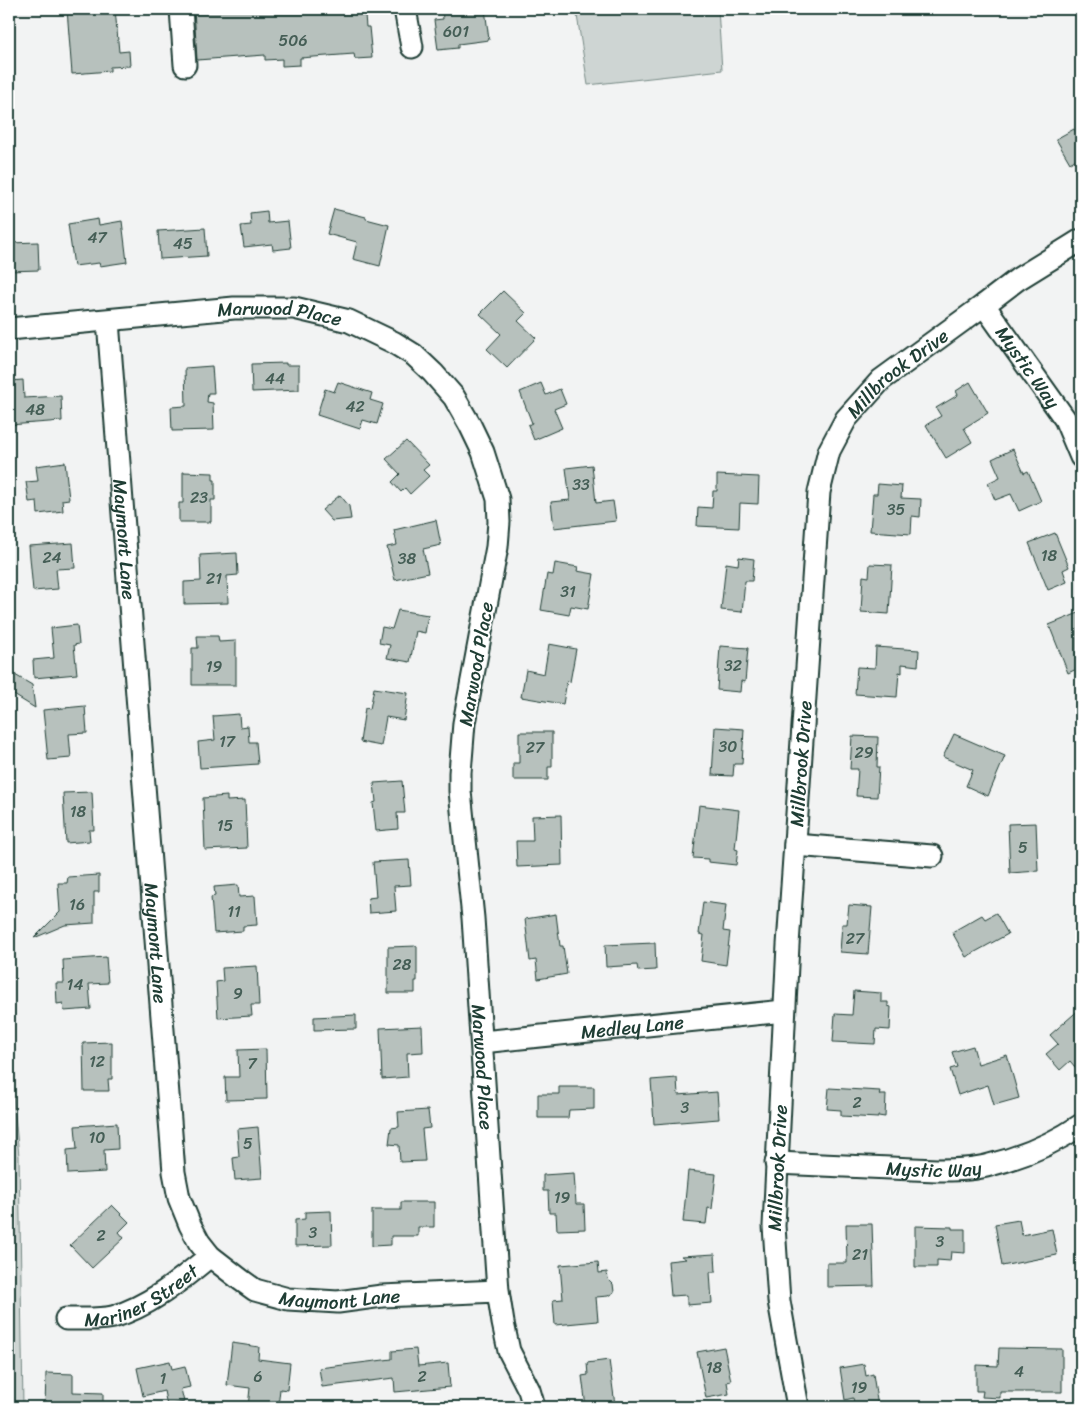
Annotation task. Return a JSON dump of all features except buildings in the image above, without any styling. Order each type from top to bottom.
[{"type":"street","points":[[180,9],[186,65]]},
{"type":"street","points":[[405,9],[412,47]]},
{"type":"street","name":"Millbrook Drive","points":[[798,1407],[778,1292],[774,1226],[784,1012],[819,492],[829,451],[846,419],[881,380],[1018,279],[1081,240]]},
{"type":"street","name":"Mystic Way","points":[[984,305],[1065,419],[1081,457]]},
{"type":"street","name":"Marwood Place","points":[[9,329],[234,308],[294,308],[349,321],[393,342],[414,355],[454,397],[470,425],[483,452],[498,499],[499,515],[497,547],[464,722],[460,791],[473,918],[498,1292],[508,1350],[529,1390],[534,1407]]},
{"type":"street","name":"Maymont Lane","points":[[108,321],[174,1172],[179,1198],[190,1226],[210,1256],[241,1280],[255,1290],[288,1299],[338,1302],[382,1296],[498,1292]]},
{"type":"street","points":[[795,845],[932,856]]},
{"type":"street","name":"Medley Lane","points":[[482,1042],[784,1012]]},
{"type":"street","name":"Mystic Way","points":[[776,1163],[960,1170],[986,1166],[1018,1156],[1053,1141],[1081,1125]]},
{"type":"street","name":"Mariner Street","points":[[66,1319],[111,1317],[144,1304],[169,1290],[210,1256]]},
{"type":"shaded area","points":[[576,9],[718,9],[722,70],[588,85]]},
{"type":"shaded area","points":[[9,1054],[19,1156],[23,1407],[9,1407]]}]
